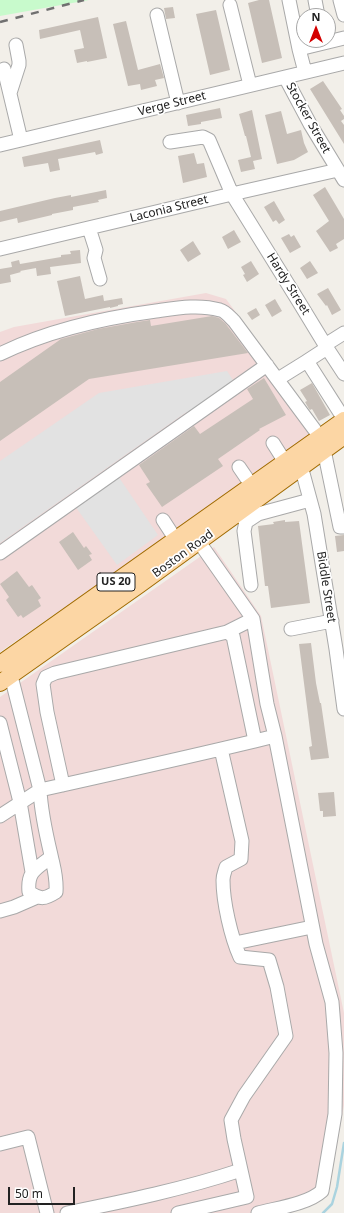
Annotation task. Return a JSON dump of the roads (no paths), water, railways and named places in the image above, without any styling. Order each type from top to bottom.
[{"type":"main road","name":"Boston Road","points":[[5,670],[200,542],[242,517],[301,466],[344,420]]},
{"type":"main road","name":"Boston Road","points":[[5,670],[176,540],[284,462],[322,444],[344,436]]},
{"type":"street","points":[[289,0],[305,72]]},
{"type":"street","points":[[340,0],[344,15]]},
{"type":"street","points":[[230,4],[250,85]]},
{"type":"street","points":[[157,15],[178,103]]},
{"type":"street","points":[[10,93],[20,61],[16,45]]},
{"type":"street","name":"Verge Street","points":[[1,142],[21,140],[344,63]]},
{"type":"street","points":[[4,69],[21,140]]},
{"type":"street","name":"Stocker Street","points":[[285,76],[310,124],[341,175]]},
{"type":"street","name":"Hardy Street","points":[[170,142],[203,137],[209,140],[232,194],[344,374]]},
{"type":"street","name":"Laconia Street","points":[[0,249],[232,194],[341,175]]},
{"type":"street","points":[[89,228],[96,250],[94,258],[100,279]]},
{"type":"street","points":[[0,354],[16,346],[72,327],[120,315],[182,307],[222,310],[234,321],[278,379],[322,444],[342,527]]},
{"type":"street","points":[[278,379],[307,361],[344,333]]},
{"type":"street","points":[[307,361],[344,420]]},
{"type":"street","points":[[0,553],[267,365]]},
{"type":"street","points":[[273,443],[284,462]]},
{"type":"street","name":"Biddle Street","points":[[301,466],[314,514],[332,621],[344,709]]},
{"type":"street","points":[[239,467],[252,486]]},
{"type":"street","points":[[251,585],[242,517],[310,500]]},
{"type":"street","points":[[162,520],[176,540]]},
{"type":"street","points":[[200,542],[253,619],[267,704],[275,736],[316,947],[332,1002],[335,1046],[335,1114],[322,1191],[316,1197],[292,1205],[258,1213]]},
{"type":"street","points":[[63,785],[47,712],[43,684],[46,677],[55,673],[227,632],[253,619]]},
{"type":"street","points":[[291,628],[332,621]]},
{"type":"street","points":[[227,632],[233,636],[255,741]]},
{"type":"street","points":[[0,911],[14,907],[37,897],[47,897],[56,892],[57,880],[41,808],[40,790],[5,670]]},
{"type":"street","points":[[0,723],[20,802],[32,872]]},
{"type":"street","points":[[0,816],[40,790],[275,736]]},
{"type":"street","points":[[221,749],[242,841],[241,859],[226,867],[223,878],[228,916],[240,957],[269,960],[277,987],[286,1036],[244,1096],[231,1120],[247,1197],[252,1213]]},
{"type":"street","points":[[37,897],[29,892],[28,882],[32,872],[51,857]]},
{"type":"street","points":[[235,943],[312,927]]},
{"type":"street","points":[[0,1144],[28,1137],[47,1213]]},
{"type":"street","points":[[67,1213],[202,1183],[241,1170]]},
{"type":"street","points":[[178,1213],[247,1197]]},
{"type":"waterway","points":[[323,1213],[332,1204],[337,1187],[344,1143]]},
{"type":"railway","points":[[0,22],[84,0]]}]
